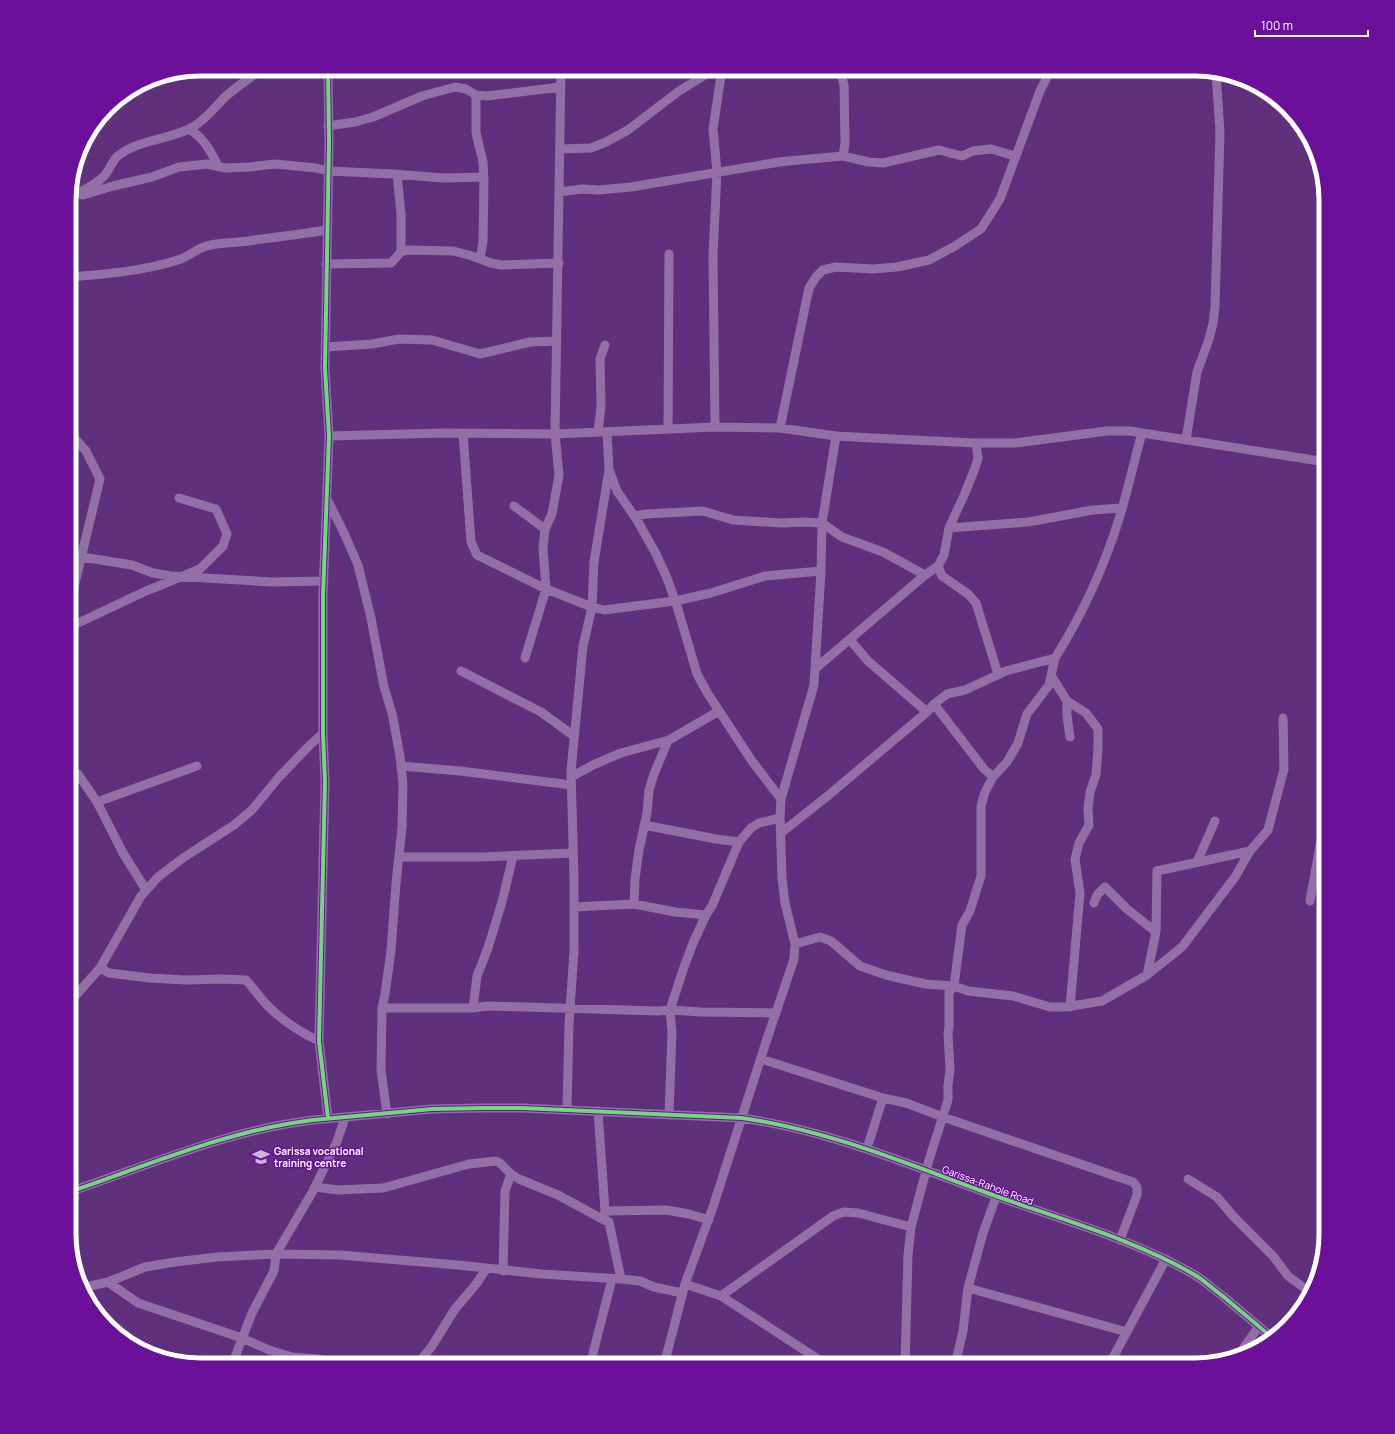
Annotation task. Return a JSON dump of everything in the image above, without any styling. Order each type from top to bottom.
[{"type":"street","points":[[76,194],[102,178],[108,171],[112,162],[127,150],[147,142],[176,135],[204,120],[226,96],[253,76]]},
{"type":"street","points":[[328,76],[325,368],[329,436],[324,581],[324,780],[319,1041],[328,1118]]},
{"type":"street","points":[[525,658],[546,589],[543,548],[545,529],[552,514],[559,475],[555,434],[559,263],[561,76]]},
{"type":"street","points":[[560,149],[591,148],[606,142],[628,130],[679,91],[704,76]]},
{"type":"street","points":[[715,427],[713,255],[716,172],[713,129],[721,76]]},
{"type":"street","points":[[841,76],[844,85],[845,143],[843,156]]},
{"type":"street","points":[[780,428],[809,288],[816,277],[824,270],[836,267],[873,269],[897,267],[929,260],[955,246],[981,229],[1000,199],[1040,91],[1048,76]]},
{"type":"street","points":[[1186,440],[1197,372],[1213,324],[1215,307],[1220,132],[1216,78]]},
{"type":"street","points":[[328,126],[355,122],[373,117],[422,96],[454,87],[466,89],[476,95],[487,96],[560,87]]},
{"type":"street","points":[[476,95],[476,133],[483,162],[484,177],[483,242],[480,259]]},
{"type":"street","points":[[189,128],[197,133],[218,166]]},
{"type":"street","points":[[559,192],[582,188],[599,190],[631,187],[779,162],[843,156],[869,162],[883,163],[939,150],[962,156],[973,151],[991,149],[1015,156]]},
{"type":"street","points":[[76,196],[84,195],[113,186],[152,177],[179,167],[207,164],[225,168],[275,164],[316,168],[328,172],[396,174],[443,178],[484,177]]},
{"type":"street","points":[[396,174],[401,214],[401,252]]},
{"type":"street","points":[[76,277],[103,275],[148,268],[182,258],[211,245],[327,230]]},
{"type":"street","points":[[326,264],[391,263],[401,252],[406,250],[453,251],[501,265],[559,263]]},
{"type":"street","points":[[668,430],[669,254]]},
{"type":"street","points":[[325,347],[372,344],[399,339],[432,340],[480,354],[530,342],[557,341]]},
{"type":"street","points":[[605,345],[600,359],[602,432],[609,470],[616,491],[634,516],[655,552],[675,601],[697,674],[752,761],[781,799]]},
{"type":"street","points":[[329,436],[555,434],[715,427],[780,428],[836,436],[976,443],[1014,443],[1107,431],[1130,431],[1319,461]]},
{"type":"street","points":[[905,1358],[907,1278],[911,1227],[926,1171],[948,1100],[950,1070],[948,1033],[949,992],[954,986],[962,925],[970,911],[981,876],[981,806],[985,792],[993,777],[1007,762],[1018,742],[1027,714],[1049,685],[1055,658],[1092,591],[1122,508],[1142,433]]},
{"type":"street","points":[[463,434],[471,542],[477,555],[546,589],[592,607],[604,610],[675,601],[711,593],[765,576],[821,571]]},
{"type":"street","points":[[666,1358],[683,1289],[708,1220],[794,959],[794,944],[785,903],[780,818],[781,799],[814,685],[821,571],[822,523],[836,436]]},
{"type":"street","points":[[76,440],[86,451],[100,479],[76,581]]},
{"type":"street","points":[[816,668],[925,575],[938,566],[944,555],[949,528],[975,468],[978,458],[976,443]]},
{"type":"street","points":[[567,1110],[570,1010],[574,951],[571,781],[583,646],[592,607],[594,562],[609,470]]},
{"type":"street","points":[[76,623],[146,591],[200,569],[223,546],[227,534],[216,509],[179,498]]},
{"type":"street","points":[[326,498],[358,565],[371,618],[384,687],[397,737],[401,766],[402,828],[391,951],[382,1008],[381,1070],[387,1114]]},
{"type":"street","points":[[514,506],[545,529]]},
{"type":"street","points":[[949,528],[1028,522],[1093,510],[1122,508]]},
{"type":"street","points":[[634,516],[703,511],[733,520],[782,523],[822,523],[842,537],[883,552],[925,575]]},
{"type":"street","points":[[82,557],[132,565],[153,573],[182,577],[272,582],[324,581]]},
{"type":"street","points":[[938,566],[942,576],[968,594],[976,603],[998,674]]},
{"type":"street","points":[[850,640],[868,661],[927,712]]},
{"type":"street","points":[[781,833],[830,794],[947,694],[965,690],[998,674],[1055,658]]},
{"type":"street","points":[[461,671],[540,712],[574,736]]},
{"type":"street","points":[[1052,677],[1067,701],[1086,713],[1098,729],[1096,775],[1090,792],[1088,808],[1089,825],[1079,843],[1075,859],[1080,894],[1070,1006]]},
{"type":"street","points":[[1067,701],[1067,716],[1070,737]]},
{"type":"street","points":[[934,704],[984,769],[993,777]]},
{"type":"street","points":[[401,766],[460,770],[571,781],[593,765],[621,754],[669,740],[719,710]]},
{"type":"street","points":[[794,944],[820,937],[831,941],[860,966],[925,984],[954,986],[968,991],[1013,996],[1050,1006],[1070,1006],[1102,1001],[1147,975],[1182,947],[1234,877],[1250,851],[1268,830],[1284,769],[1283,718]]},
{"type":"street","points":[[76,995],[100,968],[141,896],[158,877],[183,858],[234,825],[252,810],[279,776],[323,733]]},
{"type":"street","points":[[634,904],[637,864],[649,790],[654,774],[669,740]]},
{"type":"street","points":[[97,802],[197,766]]},
{"type":"street","points":[[76,778],[78,774],[97,802],[123,853],[146,890]]},
{"type":"street","points":[[669,1115],[672,1032],[670,1010],[688,955],[706,915],[712,906],[739,842],[750,828],[759,823],[780,818]]},
{"type":"street","points":[[1197,862],[1215,821]]},
{"type":"street","points":[[644,825],[739,842]]},
{"type":"street","points":[[1147,975],[1156,932],[1157,870],[1250,851]]},
{"type":"street","points":[[1310,901],[1319,851]]},
{"type":"street","points":[[399,857],[573,854]]},
{"type":"street","points":[[473,1008],[477,976],[488,948],[502,902],[513,856]]},
{"type":"street","points":[[1094,903],[1097,895],[1105,888],[1127,909],[1156,932]]},
{"type":"street","points":[[574,907],[634,904],[675,912],[706,915]]},
{"type":"street","points":[[100,968],[109,973],[157,978],[186,980],[246,980],[266,1004],[278,1015],[319,1041]]},
{"type":"street","points":[[382,1008],[473,1008],[488,1006],[570,1010],[658,1012],[670,1010],[776,1014]]},
{"type":"street","points":[[761,1059],[882,1098],[906,1102],[943,1117],[1134,1182],[1137,1187],[1137,1195],[1120,1240]]},
{"type":"street","points":[[867,1148],[882,1098]]},
{"type":"street","name":"Garissa-Rahole Road","points":[[76,1190],[194,1149],[247,1133],[295,1122],[328,1118],[345,1118],[440,1109],[522,1108],[742,1118],[808,1131],[867,1148],[996,1197],[1120,1240],[1166,1259],[1196,1276],[1267,1334]]},
{"type":"street","points":[[592,1358],[616,1279],[609,1222],[605,1215],[598,1112]]},
{"type":"street","points":[[235,1358],[252,1313],[274,1271],[276,1254],[315,1187],[336,1144],[345,1118]]},
{"type":"street","points":[[315,1187],[338,1190],[383,1188],[469,1164],[490,1162],[500,1163],[519,1180],[558,1194],[605,1215],[666,1210],[689,1214],[708,1220]]},
{"type":"street","points":[[503,1271],[505,1191],[511,1174]]},
{"type":"street","points":[[1188,1179],[1217,1197],[1233,1216],[1273,1256],[1288,1276],[1306,1289]]},
{"type":"street","points":[[957,1358],[968,1288],[983,1233],[996,1197]]},
{"type":"street","points":[[721,1296],[833,1216],[844,1212],[858,1213],[911,1227]]},
{"type":"street","points":[[88,1287],[108,1282],[145,1267],[217,1257],[276,1254],[340,1255],[458,1265],[503,1271],[640,1281],[654,1287],[683,1289],[721,1296],[810,1358]]},
{"type":"street","points":[[1113,1358],[1166,1259]]},
{"type":"street","points":[[423,1358],[432,1346],[455,1309],[477,1283],[486,1269]]},
{"type":"street","points":[[108,1282],[138,1303],[242,1338],[269,1350],[292,1357],[305,1358]]},
{"type":"street","points":[[968,1288],[1127,1332]]},
{"type":"street","points":[[1243,1348],[1259,1326]]},
{"type":"cycle path","points":[[328,76],[329,143],[325,368],[329,436],[323,596],[323,733],[325,781],[319,1041],[328,1118]]},
{"type":"cycle path","points":[[76,1190],[220,1140],[282,1125],[313,1120],[432,1109],[483,1108],[522,1108],[742,1118],[804,1130],[864,1148],[1009,1201],[1090,1228],[1144,1250],[1199,1277],[1267,1334]]},
{"type":"place","name":"Garissa vocational training centre","points":[[261,1157]]}]
